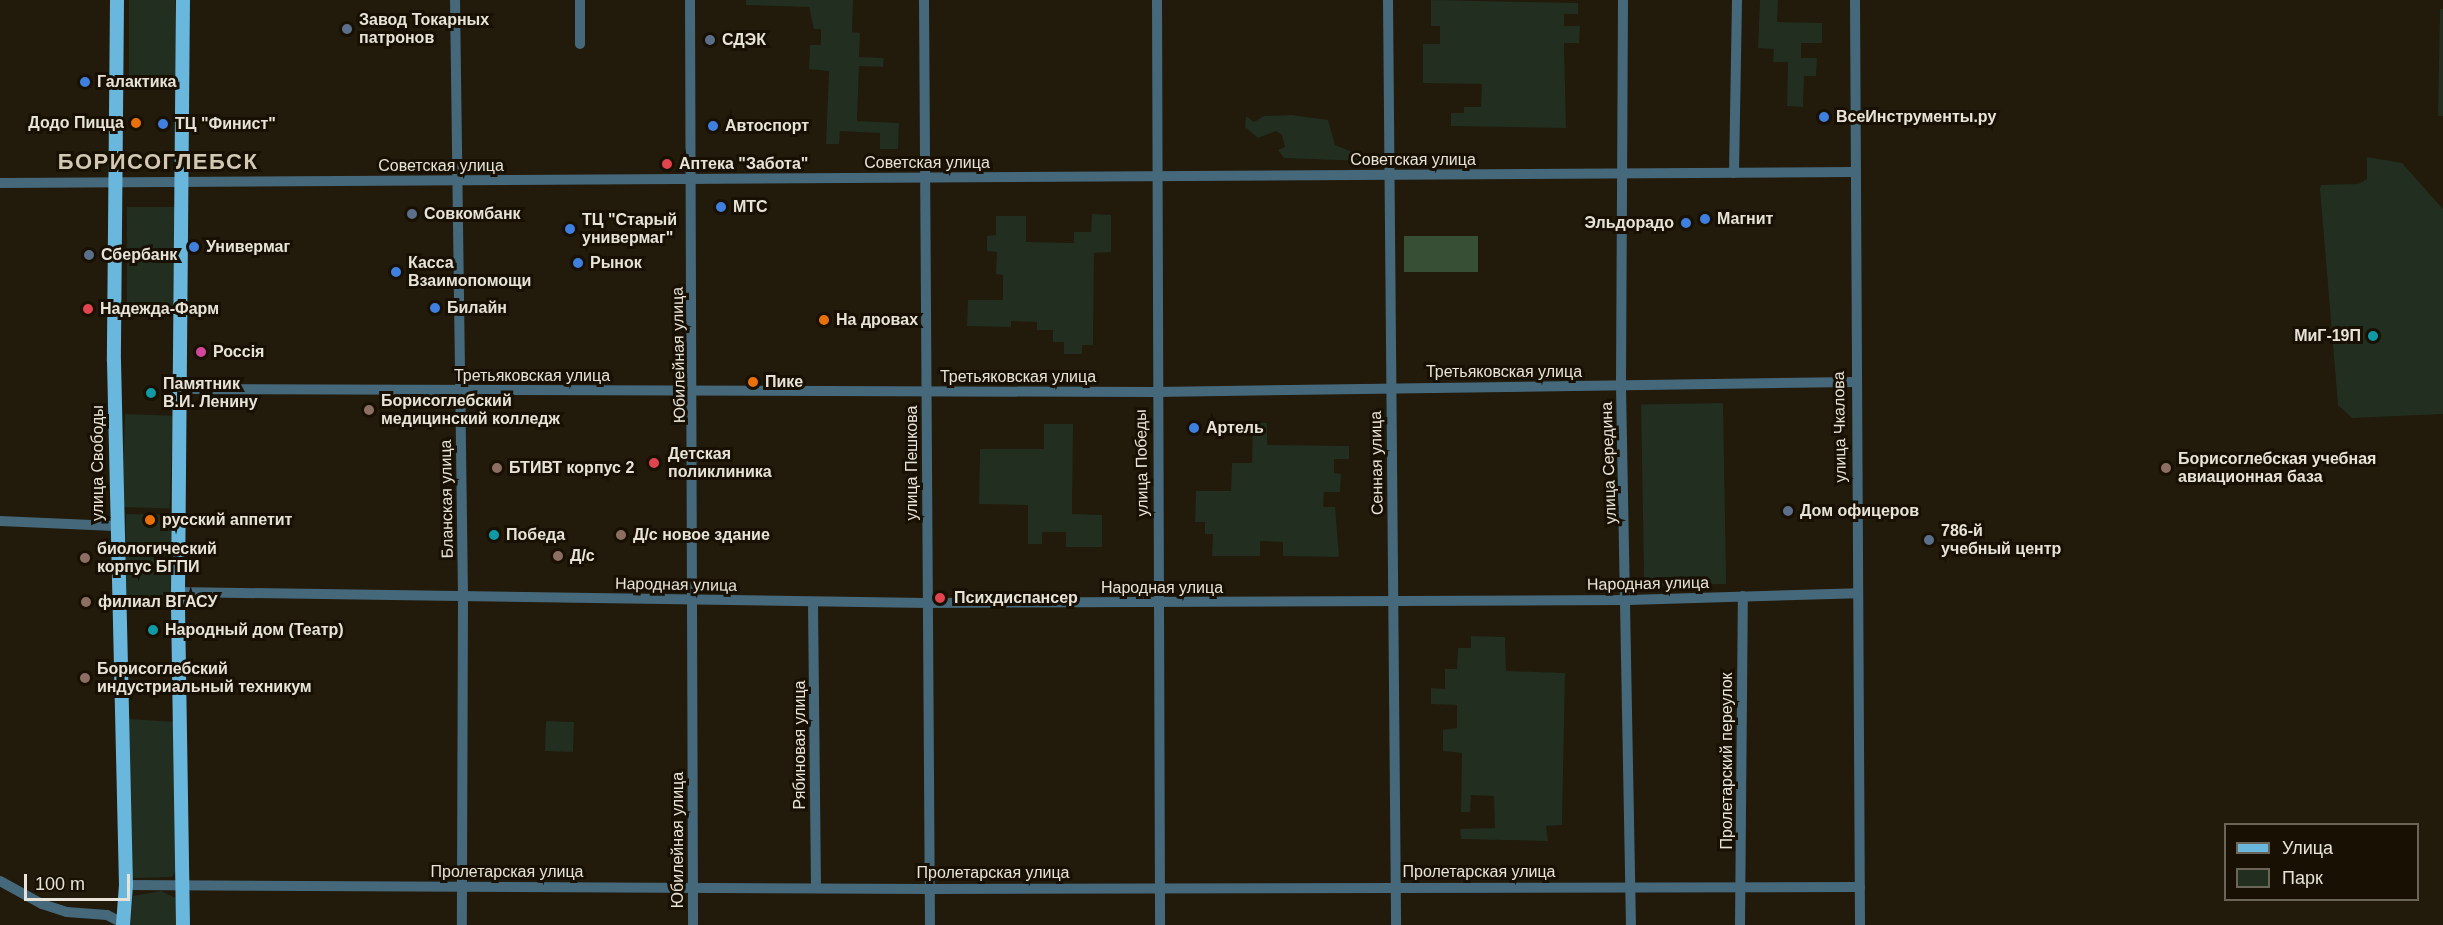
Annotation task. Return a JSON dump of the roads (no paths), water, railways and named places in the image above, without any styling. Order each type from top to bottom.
[{"type":"main road","name":"улица Свободы","points":[[117,0],[115,526],[125,891],[123,924]]},
{"type":"main road","points":[[183,0],[178,592],[183,925]]},
{"type":"street","name":"Бланская улица","points":[[455,0],[463,598],[462,925]]},
{"type":"street","points":[[579,0],[580,44]]},
{"type":"street","name":"Юбилейная улица","points":[[690,0],[694,392],[693,925]]},
{"type":"street","name":"улица Пешкова","points":[[924,0],[930,925]]},
{"type":"street","name":"улица Победы","points":[[1157,0],[1156,392],[1160,603],[1160,925]]},
{"type":"street","name":"Сенная улица","points":[[1389,0],[1396,925]]},
{"type":"street","name":"улица Середина","points":[[1623,0],[1620,173],[1631,925]]},
{"type":"street","points":[[1734,173],[1737,0]]},
{"type":"street","name":"улица Чкалова","points":[[1855,0],[1854,382],[1860,925]]},
{"type":"street","name":"Советская улица","points":[[0,183],[1854,172]]},
{"type":"street","name":"Третьяковская улица","points":[[181,389],[1156,392],[1854,382]]},
{"type":"street","points":[[0,522],[115,526]]},
{"type":"street","name":"Народная улица","points":[[178,592],[463,598],[927,603],[1628,600],[1858,593]]},
{"type":"street","name":"Пролетарский переулок","points":[[1740,925],[1743,596]]},
{"type":"street","name":"Рябиновая улица","points":[[813,602],[816,888]]},
{"type":"street","points":[[0,881],[42,904],[107,915],[123,924]]},
{"type":"street","name":"Пролетарская улица","points":[[125,891],[182,885],[930,889],[1860,887]]},
{"type":"street","points":[[92,914],[108,912],[125,891]]},
{"type":"place","name":"Завод Токарных патронов","points":[[347,29]]},
{"type":"place","name":"СДЭК","points":[[710,40]]},
{"type":"place","name":"Галактика","points":[[85,82]]},
{"type":"place","name":"ВсеИнструменты.ру","points":[[1824,117]]},
{"type":"place","name":"Додо Пицца","points":[[136,123]]},
{"type":"place","name":"ТЦ \"Финист\"","points":[[163,124]]},
{"type":"place","name":"Автоспорт","points":[[713,126]]},
{"type":"place","name":"Аптека \"Забота\"","points":[[667,164]]},
{"type":"place","name":"МТС","points":[[721,207]]},
{"type":"place","name":"Совкомбанк","points":[[412,214]]},
{"type":"place","name":"Магнит","points":[[1705,219]]},
{"type":"place","name":"Эльдорадо","points":[[1686,223]]},
{"type":"place","name":"ТЦ \"Старый универмаг\"","points":[[570,229]]},
{"type":"place","name":"Универмаг","points":[[194,247]]},
{"type":"place","name":"Сбербанк","points":[[89,255]]},
{"type":"place","name":"Рынок","points":[[578,263]]},
{"type":"place","name":"Касса Взаимопомощи","points":[[396,272]]},
{"type":"place","name":"Билайн","points":[[435,308]]},
{"type":"place","name":"Надежда-Фарм","points":[[88,309]]},
{"type":"place","name":"На дровах","points":[[824,320]]},
{"type":"place","name":"МиГ-19П","points":[[2373,336]]},
{"type":"place","name":"Россiя","points":[[201,352]]},
{"type":"place","name":"Пике","points":[[753,382]]},
{"type":"place","name":"Памятник В.И. Ленину","points":[[151,393]]},
{"type":"place","name":"Борисоглебский медицинский колледж","points":[[369,410]]},
{"type":"place","name":"Артель","points":[[1194,428]]},
{"type":"place","name":"Детская поликлиника","points":[[654,463]]},
{"type":"place","name":"БТИВТ корпус 2","points":[[497,468]]},
{"type":"place","name":"Борисоглебская учебная авиационная база","points":[[2166,468]]},
{"type":"place","name":"Дом офицеров","points":[[1788,511]]},
{"type":"place","name":"русский аппетит","points":[[150,520]]},
{"type":"place","name":"Победа","points":[[494,535]]},
{"type":"place","name":"Д/с новое здание","points":[[621,535]]},
{"type":"place","name":"786-й учебный центр","points":[[1929,540]]},
{"type":"place","name":"Д/с","points":[[558,556]]},
{"type":"place","name":"биологический корпус БГПИ","points":[[85,558]]},
{"type":"place","name":"Психдиспансер","points":[[940,598]]},
{"type":"place","name":"филиал ВГАСУ","points":[[86,602]]},
{"type":"place","name":"Народный дом (Театр)","points":[[153,630]]},
{"type":"place","name":"Борисоглебский индустриальный техникум","points":[[85,678]]},
{"type":"district","name":"БОРИСОГЛЕБСК","points":[[158,162]]}]
